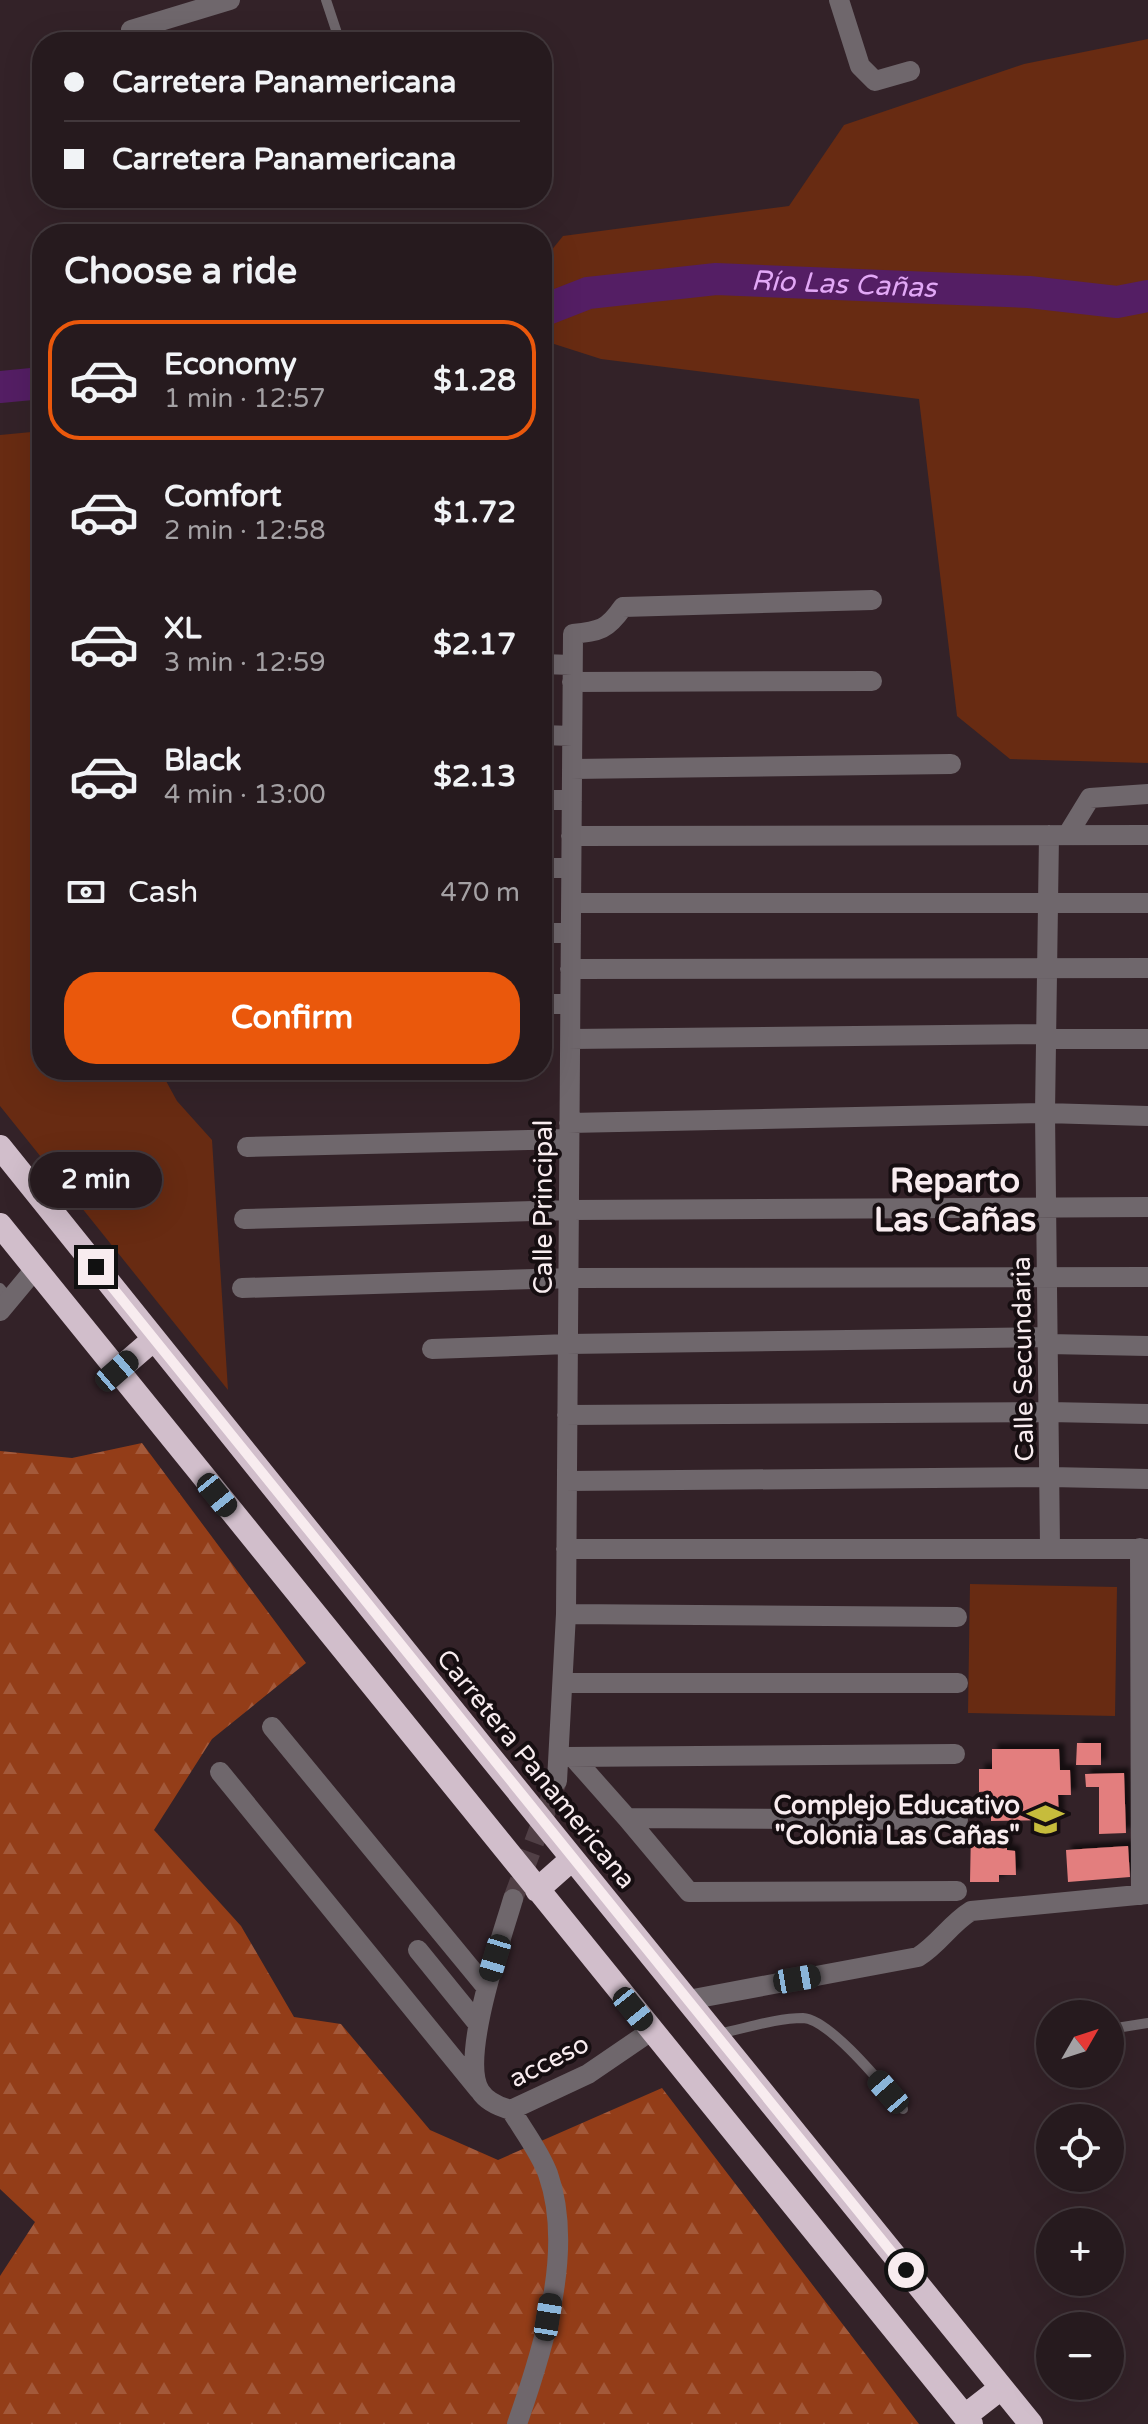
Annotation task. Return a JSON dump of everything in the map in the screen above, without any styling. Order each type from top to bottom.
[{"type":"highway","name":"Carretera Panamericana","points":[[0,1147],[1031,2424]]},
{"type":"highway","points":[[0,1225],[968,2420],[1001,2388]]},
{"type":"highway","points":[[117,1371],[154,1339]]},
{"type":"highway","points":[[537,1890],[572,1859]]},
{"type":"street","points":[[131,30],[230,0]]},
{"type":"street","points":[[839,0],[860,66],[875,81],[910,71]]},
{"type":"street","name":"Calle Principal","points":[[557,1781],[566,1757],[564,1683],[573,634],[599,631],[613,621],[623,607],[872,600]]},
{"type":"street","points":[[552,667],[572,673],[872,681]]},
{"type":"street","points":[[552,735],[572,736]]},
{"type":"street","points":[[572,769],[951,764]]},
{"type":"street","points":[[1058,834],[1090,798],[1148,794]]},
{"type":"street","points":[[552,800],[572,800]]},
{"type":"street","name":"Calle Secundaria","points":[[1050,1547],[1045,1113],[1048,902],[1058,834]]},
{"type":"street","points":[[571,836],[1148,835]]},
{"type":"street","points":[[552,868],[571,868]]},
{"type":"street","points":[[571,903],[1148,903]]},
{"type":"street","points":[[552,933],[571,933]]},
{"type":"street","points":[[570,969],[1148,968]]},
{"type":"street","points":[[552,1004],[570,1004]]},
{"type":"street","points":[[570,1039],[1046,1036],[1148,1039]]},
{"type":"street","points":[[247,1147],[1045,1113],[1148,1116]]},
{"type":"street","points":[[244,1219],[569,1210],[1047,1205],[1148,1207]]},
{"type":"street","points":[[3,1300],[35,1269]]},
{"type":"street","points":[[242,1288],[568,1278],[1148,1277]]},
{"type":"street","points":[[432,1349],[568,1344],[1048,1340],[1148,1346]]},
{"type":"street","points":[[567,1415],[1148,1414]]},
{"type":"street","points":[[567,1481],[1148,1479]]},
{"type":"street","points":[[566,1549],[1144,1548],[1145,1894],[971,1911],[950,1926],[929,1950],[918,1957],[688,2000]]},
{"type":"street","points":[[566,1614],[957,1617]]},
{"type":"street","points":[[564,1683],[958,1683]]},
{"type":"street","points":[[272,1727],[486,1987]]},
{"type":"street","points":[[566,1757],[955,1754]]},
{"type":"street","points":[[566,1757],[627,1818],[689,1892],[957,1891]]},
{"type":"street","points":[[220,1772],[479,2090],[496,2106],[511,2110],[547,2171],[557,2207],[559,2240],[544,2346],[517,2424]]},
{"type":"street","points":[[627,1818],[958,1820]]},
{"type":"street","points":[[479,2090],[475,2069],[478,2024],[513,1899]]},
{"type":"street","points":[[418,1950],[478,2024]]},
{"type":"street","name":"acceso","points":[[511,2110],[588,2074],[651,2031]]},
{"type":"lane","points":[[326,0],[337,32]]},
{"type":"lane","points":[[715,2035],[807,2018],[824,2027],[859,2058],[903,2109]]},
{"type":"lane","points":[[1124,2027],[1148,2023]]},
{"type":"shaded area","points":[[1148,39],[1148,763],[1010,759],[957,716],[919,399],[601,359],[552,343],[552,250],[563,236],[789,206],[844,125],[1024,64]]},
{"type":"shaded area","points":[[32,432],[32,1080],[165,1080],[177,1101],[212,1140],[228,1390],[0,1106],[0,435]]},
{"type":"shaded area","points":[[970,1584],[1117,1587],[1115,1716],[968,1713]]},
{"type":"green space","points":[[142,1443],[306,1663],[212,1739],[154,1830],[241,1926],[294,2017],[341,2024],[430,2130],[498,2160],[662,2088],[919,2424],[0,2424],[0,2276],[35,2222],[0,2189],[0,1451],[72,1458]]},
{"type":"building","points":[[1077,1743],[1101,1743],[1101,1765],[1076,1765]]},
{"type":"building","points":[[992,1749],[1059,1749],[1060,1770],[1070,1770],[1071,1795],[1058,1795],[1059,1820],[991,1821],[991,1791],[979,1792],[979,1769],[992,1769]]},
{"type":"building","points":[[1124,1773],[1126,1833],[1099,1834],[1099,1787],[1086,1787],[1085,1774]]},
{"type":"building","points":[[971,1830],[1007,1831],[1007,1850],[1015,1851],[1016,1875],[999,1875],[999,1882],[970,1882]]},
{"type":"building","points":[[1128,1846],[1130,1877],[1068,1882],[1066,1850]]},
{"type":"waterway","name":"Río Las Cañas","points":[[552,307],[588,293],[716,279],[1029,292],[1117,302],[1148,296]]},
{"type":"waterway","name":"Río Las Cañas","points":[[0,387],[32,384]]},
{"type":"tunnel","points":[[513,1899],[557,1781]]},
{"type":"place","name":"Complejo Educativo \"Colonia Las Cañas\"","points":[[1046,1820]]},
{"type":"district","name":"Reparto Las Cañas","points":[[955,1200]]},
{"type":"route","points":[[96,1267],[906,2270]]}]
